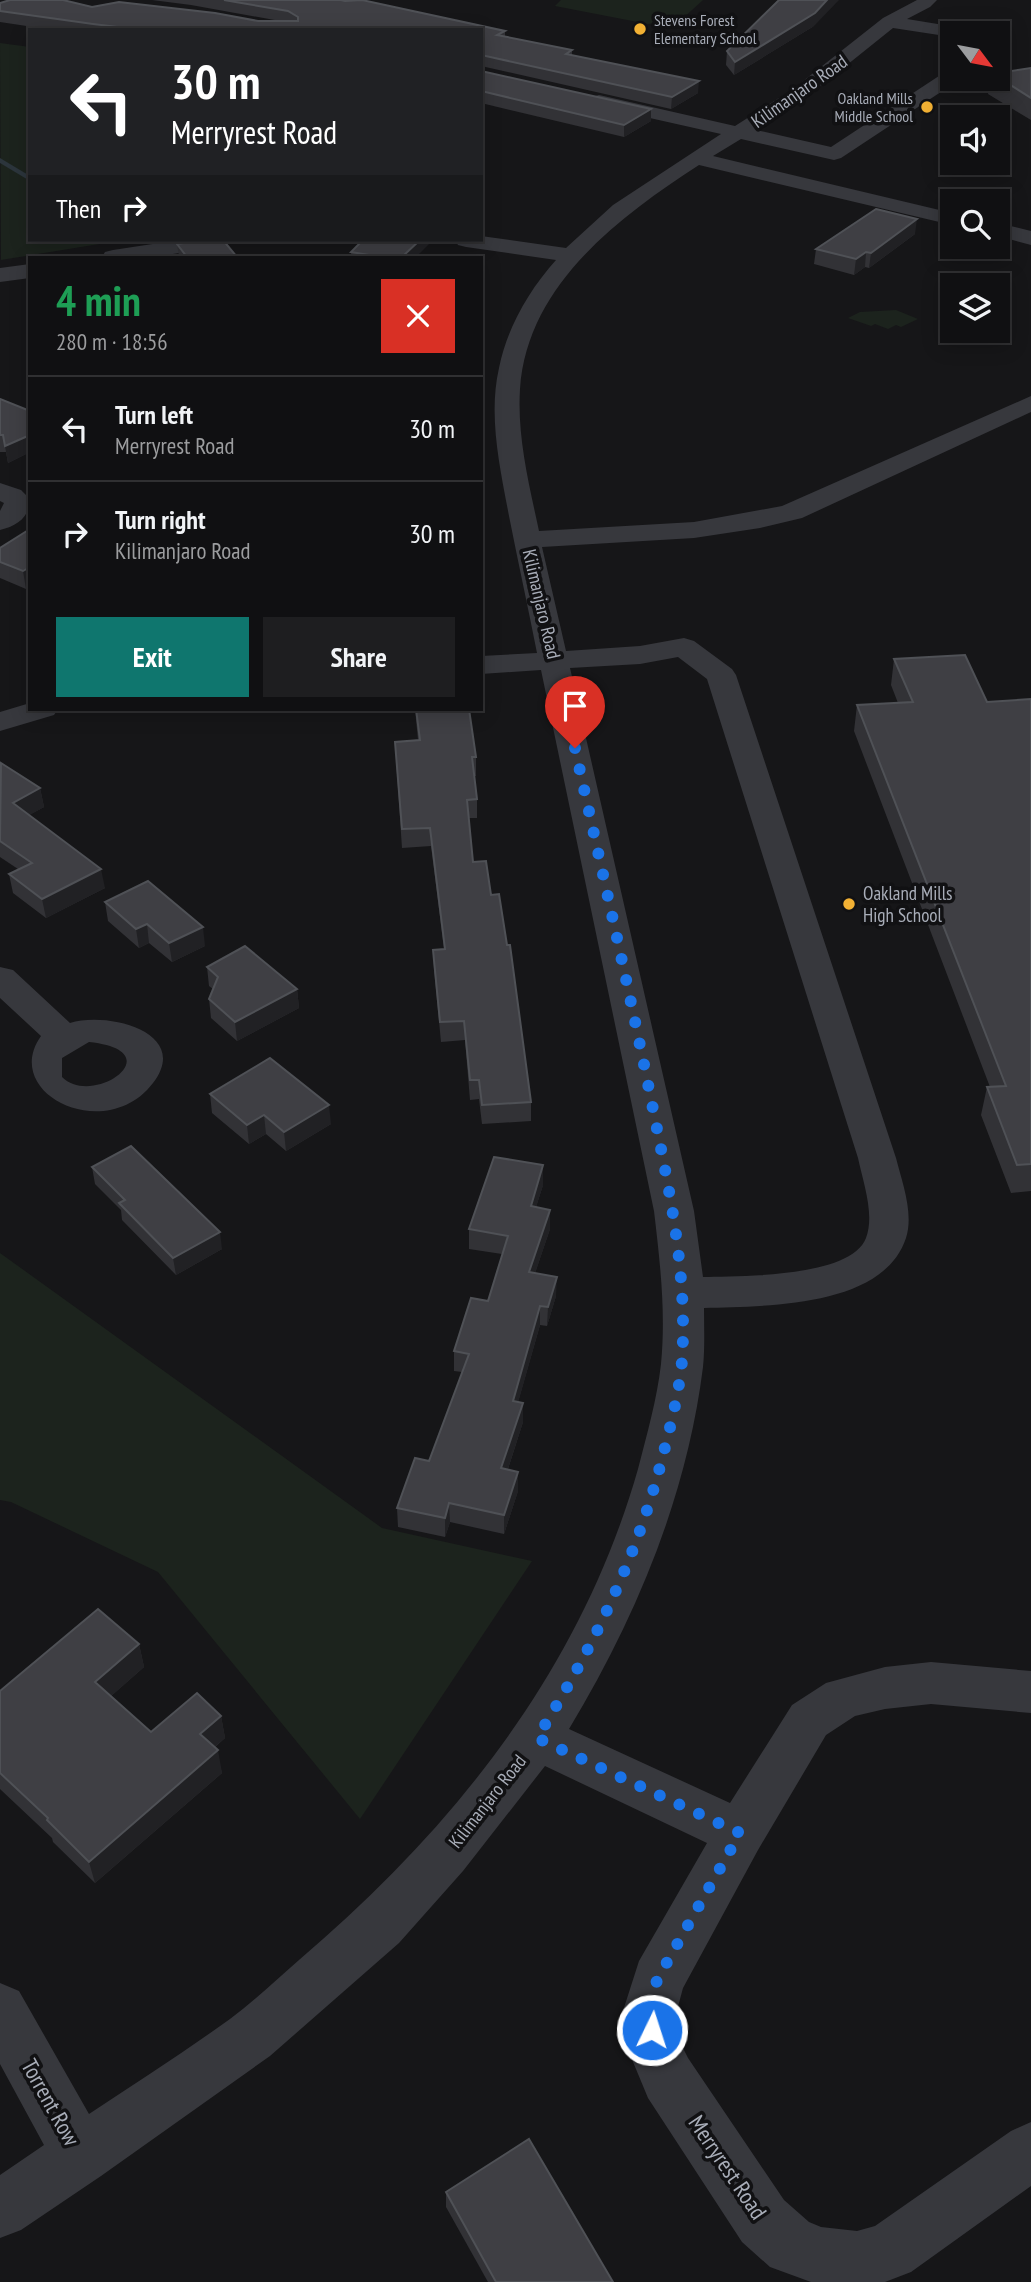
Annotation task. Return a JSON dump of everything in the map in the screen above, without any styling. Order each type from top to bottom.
[{"type":"street","name":"Kilimanjaro Road","points":[[0,2209],[251,2038],[380,1926],[445,1854],[537,1738],[591,1646],[645,1523],[671,1427],[682,1364],[684,1293],[674,1211],[527,540],[507,408],[511,368],[522,332],[534,306],[569,255],[607,219],[654,185],[824,77],[892,11],[928,0]]},
{"type":"street","points":[[892,11],[940,26]]},
{"type":"street","points":[[585,97],[834,154],[940,84]]},
{"type":"street","points":[[698,159],[940,216]]},
{"type":"street","points":[[1010,233],[1031,238]]},
{"type":"street","points":[[119,256],[207,242]]},
{"type":"street","points":[[480,242],[569,255]]},
{"type":"street","points":[[0,275],[28,271]]},
{"type":"street","points":[[527,540],[694,530],[762,520],[792,512],[1031,403]]},
{"type":"street","points":[[3,492],[28,481]]},
{"type":"street","points":[[0,522],[18,508],[18,501],[3,492]]},
{"type":"street","points":[[483,665],[640,655],[684,647],[721,675],[877,1158],[889,1212],[885,1240],[871,1262],[839,1278],[796,1289],[684,1293]]},
{"type":"street","points":[[0,722],[36,711]]},
{"type":"street","points":[[0,978],[65,1038]]},
{"type":"street","name":"Merryrest Road","points":[[1031,1692],[931,1683],[885,1688],[843,1698],[809,1720],[740,1833],[657,1980],[649,2014],[654,2045],[668,2078],[762,2221],[791,2246],[821,2256],[858,2261],[890,2251],[1031,2151]]},
{"type":"street","points":[[537,1738],[740,1833]]},
{"type":"street","name":"Torrent Row","points":[[0,2010],[81,2156]]},
{"type":"shaded area","points":[[561,0],[703,0],[681,20],[648,24],[555,6]]},
{"type":"shaded area","points":[[0,43],[28,47],[28,242],[112,242],[1,260]]},
{"type":"shaded area","points":[[896,310],[918,319],[901,327],[896,325],[888,329],[848,318],[860,312]]},
{"type":"shaded area","points":[[0,1253],[382,1528],[532,1561],[360,1819],[158,1572],[11,1502],[0,1500]]},
{"type":"building","points":[[10,0],[63,0],[92,7],[119,2],[215,13],[258,21],[298,21],[298,17],[288,11],[224,0],[362,0],[505,31],[497,35],[572,50],[566,54],[699,81],[672,97],[483,55],[483,28],[126,28],[0,11],[0,3]]},
{"type":"building","points":[[779,0],[827,0],[815,13],[735,62],[727,51]]},
{"type":"building","points":[[1031,68],[1031,98],[1010,85],[1010,71]]},
{"type":"building","points":[[483,71],[651,109],[624,125],[483,91]]},
{"type":"building","points":[[876,209],[917,219],[871,253],[866,252],[856,259],[816,249]]},
{"type":"building","points":[[225,242],[236,256],[186,256],[177,244]]},
{"type":"building","points":[[361,242],[418,242],[403,256],[375,256],[351,252]]},
{"type":"building","points":[[0,399],[28,410],[28,436],[5,446],[3,435],[0,435]]},
{"type":"building","points":[[28,530],[28,568],[23,571],[0,562],[0,548]]},
{"type":"building","name":"Oakland Mills High School","points":[[965,655],[987,702],[1031,699],[1031,1164],[1017,1165],[987,1087],[1006,1086],[857,705],[913,702],[894,659]]},
{"type":"building","points":[[416,711],[469,711],[476,757],[472,757],[477,799],[467,800],[473,862],[486,861],[491,895],[499,894],[507,945],[510,945],[531,1102],[482,1105],[479,1080],[470,1080],[464,1021],[440,1022],[433,950],[445,949],[430,828],[402,829],[395,742],[420,740]]},
{"type":"building","points":[[1,763],[40,788],[13,803],[101,869],[42,899],[9,874],[32,863],[0,841]]},
{"type":"building","points":[[148,881],[203,927],[169,943],[147,924],[136,929],[105,902]]},
{"type":"building","points":[[245,946],[297,989],[235,1022],[209,999],[218,977],[207,967]]},
{"type":"building","points":[[270,1058],[329,1105],[284,1132],[264,1115],[247,1125],[210,1094]]},
{"type":"building","points":[[131,1146],[220,1232],[173,1258],[119,1203],[125,1200],[92,1167]]},
{"type":"building","points":[[494,1157],[543,1165],[531,1206],[550,1210],[529,1272],[557,1277],[548,1307],[540,1306],[513,1401],[523,1403],[501,1468],[518,1472],[504,1515],[449,1503],[445,1518],[397,1508],[415,1458],[429,1461],[469,1354],[454,1351],[471,1298],[488,1301],[508,1236],[469,1229]]},
{"type":"building","points":[[98,1609],[139,1644],[95,1682],[151,1732],[197,1693],[221,1716],[200,1734],[218,1750],[89,1862],[48,1818],[0,1773],[0,1691]]},
{"type":"building","points":[[529,2139],[613,2282],[496,2282],[446,2192]]},
{"type":"waterway","points":[[0,160],[28,178]]},
{"type":"place","name":"Stevens Forest Elementary School","points":[[640,29]]},
{"type":"place","name":"Oakland Mills Middle School","points":[[927,107]]},
{"type":"place","name":"Oakland Mills High School","points":[[849,904]]},
{"type":"route","points":[[575,748],[674,1211],[684,1293],[682,1364],[671,1427],[645,1523],[608,1612],[579,1670],[537,1738],[740,1833],[657,1980],[649,2014],[652,2030]]}]
